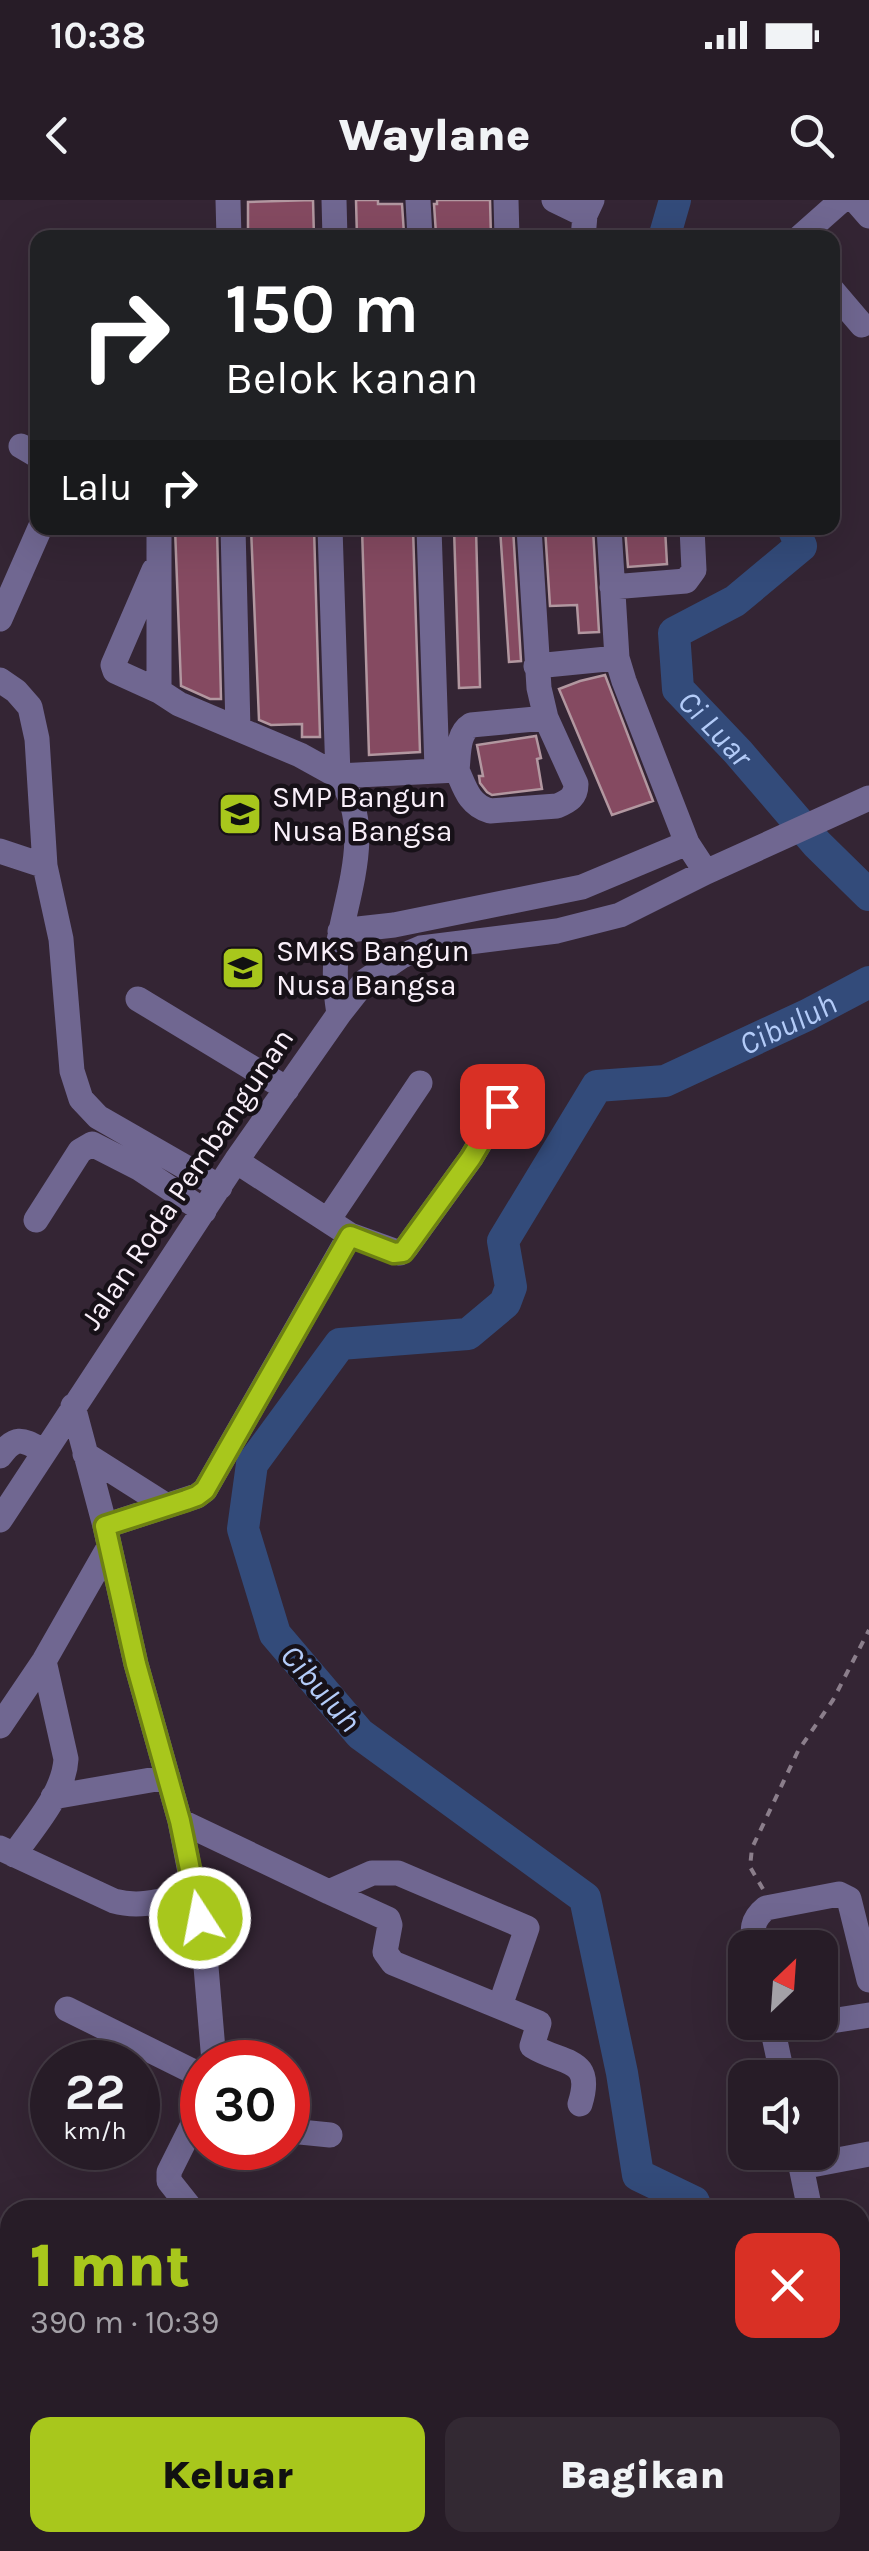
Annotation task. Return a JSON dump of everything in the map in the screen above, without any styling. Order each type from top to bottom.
[{"type":"street","points":[[228,200],[229,230]]},
{"type":"street","points":[[323,200],[323,230]]},
{"type":"street","points":[[334,200],[335,230]]},
{"type":"street","points":[[418,200],[420,230]]},
{"type":"street","points":[[506,200],[507,230]]},
{"type":"street","points":[[554,200],[587,218]]},
{"type":"street","points":[[808,230],[842,200]]},
{"type":"street","points":[[854,200],[869,216]]},
{"type":"street","points":[[840,299],[862,324]]},
{"type":"street","points":[[0,619],[8,575],[35,535]]},
{"type":"street","points":[[159,535],[159,691]]},
{"type":"street","points":[[233,535],[238,729]]},
{"type":"street","points":[[338,535],[346,780],[356,818],[356,863],[334,978],[339,1014]]},
{"type":"street","points":[[430,535],[447,769],[470,799],[490,810],[557,806],[568,802],[576,791],[546,718],[536,666],[528,535]]},
{"type":"street","points":[[609,535],[617,658],[688,844],[706,872]]},
{"type":"street","points":[[612,587],[686,581],[694,570],[692,535]]},
{"type":"street","points":[[158,561],[112,664],[115,671],[346,780],[447,769]]},
{"type":"street","points":[[536,666],[617,658]]},
{"type":"street","points":[[0,680],[30,707],[37,739],[44,866],[61,939],[72,1071],[81,1099],[98,1117],[220,1187]]},
{"type":"street","points":[[447,769],[464,729],[471,725],[546,718]]},
{"type":"street","name":"Jalan Roda Pembangunan","points":[[0,1520],[236,1161],[365,982],[402,956],[422,948],[557,931],[636,908],[869,798]]},
{"type":"street","points":[[340,931],[582,887],[688,844]]},
{"type":"street","points":[[0,850],[44,866]]},
{"type":"street","points":[[582,887],[595,922]]},
{"type":"street","points":[[138,999],[287,1089]]},
{"type":"street","points":[[328,1220],[420,1083]]},
{"type":"street","points":[[236,1161],[350,1236],[394,1253],[403,1252],[471,1158],[502,1106]]},
{"type":"street","points":[[36,1220],[80,1150],[92,1144],[138,1168],[204,1211]]},
{"type":"street","points":[[0,1726],[44,1661],[107,1536],[205,1490],[350,1236]]},
{"type":"street","points":[[73,1406],[136,1664],[180,1821],[204,1943],[212,2040]]},
{"type":"street","points":[[0,1456],[14,1442],[24,1441],[44,1451]]},
{"type":"street","points":[[86,1454],[167,1506]]},
{"type":"street","points":[[44,1661],[65,1769],[54,1796],[7,1852],[129,1905],[140,1906],[195,1892]]},
{"type":"street","points":[[54,1796],[168,1776]]},
{"type":"street","points":[[180,1821],[388,1919],[385,1952],[392,1963],[538,2023],[534,2049],[574,2064],[582,2071],[585,2080],[580,2104]]},
{"type":"street","points":[[329,1892],[372,1873],[398,1873],[527,1928],[500,2006]]},
{"type":"street","points":[[754,1930],[757,1915],[766,1908],[836,1893],[849,1899],[869,1980]]},
{"type":"street","points":[[68,2008],[180,2065]]},
{"type":"street","points":[[838,2019],[869,2015]]},
{"type":"street","points":[[310,2133],[330,2134]]},
{"type":"street","points":[[180,2150],[169,2172],[169,2181],[184,2200]]},
{"type":"street","points":[[838,2157],[869,2154]]},
{"type":"street","points":[[801,2170],[808,2200]]},
{"type":"path","points":[[766,1908],[766,1894],[750,1867],[752,1848],[798,1751],[833,1700],[869,1630]]},
{"type":"building","points":[[313,200],[314,230],[248,230],[248,202]]},
{"type":"building","points":[[356,200],[402,204],[404,230],[357,230]]},
{"type":"building","points":[[437,200],[490,200],[491,230],[436,230]]},
{"type":"building","points":[[175,535],[217,535],[221,699],[210,699],[181,686]]},
{"type":"building","points":[[251,535],[314,535],[320,737],[302,737],[302,724],[271,725],[259,720]]},
{"type":"building","points":[[362,535],[413,535],[420,752],[369,755]]},
{"type":"building","points":[[454,535],[476,535],[480,687],[459,688]]},
{"type":"building","points":[[500,535],[513,535],[521,661],[509,662]]},
{"type":"building","points":[[545,535],[593,535],[599,632],[579,633],[577,605],[550,606]]},
{"type":"building","points":[[626,535],[665,535],[667,564],[628,567]]},
{"type":"building","points":[[605,675],[653,801],[612,815],[559,689]]},
{"type":"building","points":[[536,736],[542,789],[492,795],[487,792],[480,783],[479,776],[483,776],[477,745]]},
{"type":"waterway","name":"Ci Luar","points":[[666,230],[675,200]]},
{"type":"waterway","name":"Ci Luar","points":[[796,535],[801,546],[735,601],[674,633],[678,689],[817,844],[869,895]]},
{"type":"waterway","name":"Cibuluh","points":[[690,2200],[638,2175],[622,2073],[585,1898],[360,1734],[275,1634],[243,1529],[252,1464],[340,1344],[468,1334],[505,1303],[511,1287],[503,1241],[597,1086],[665,1081],[869,982]]},
{"type":"place","name":"SMP Bangun Nusa Bangsa","points":[[240,814]]},
{"type":"place","name":"SMKS Bangun Nusa Bangsa","points":[[243,968]]},
{"type":"route","points":[[200,1918],[180,1821],[136,1664],[105,1526],[205,1490],[350,1236],[394,1253],[403,1252],[471,1158],[502,1106]]}]
